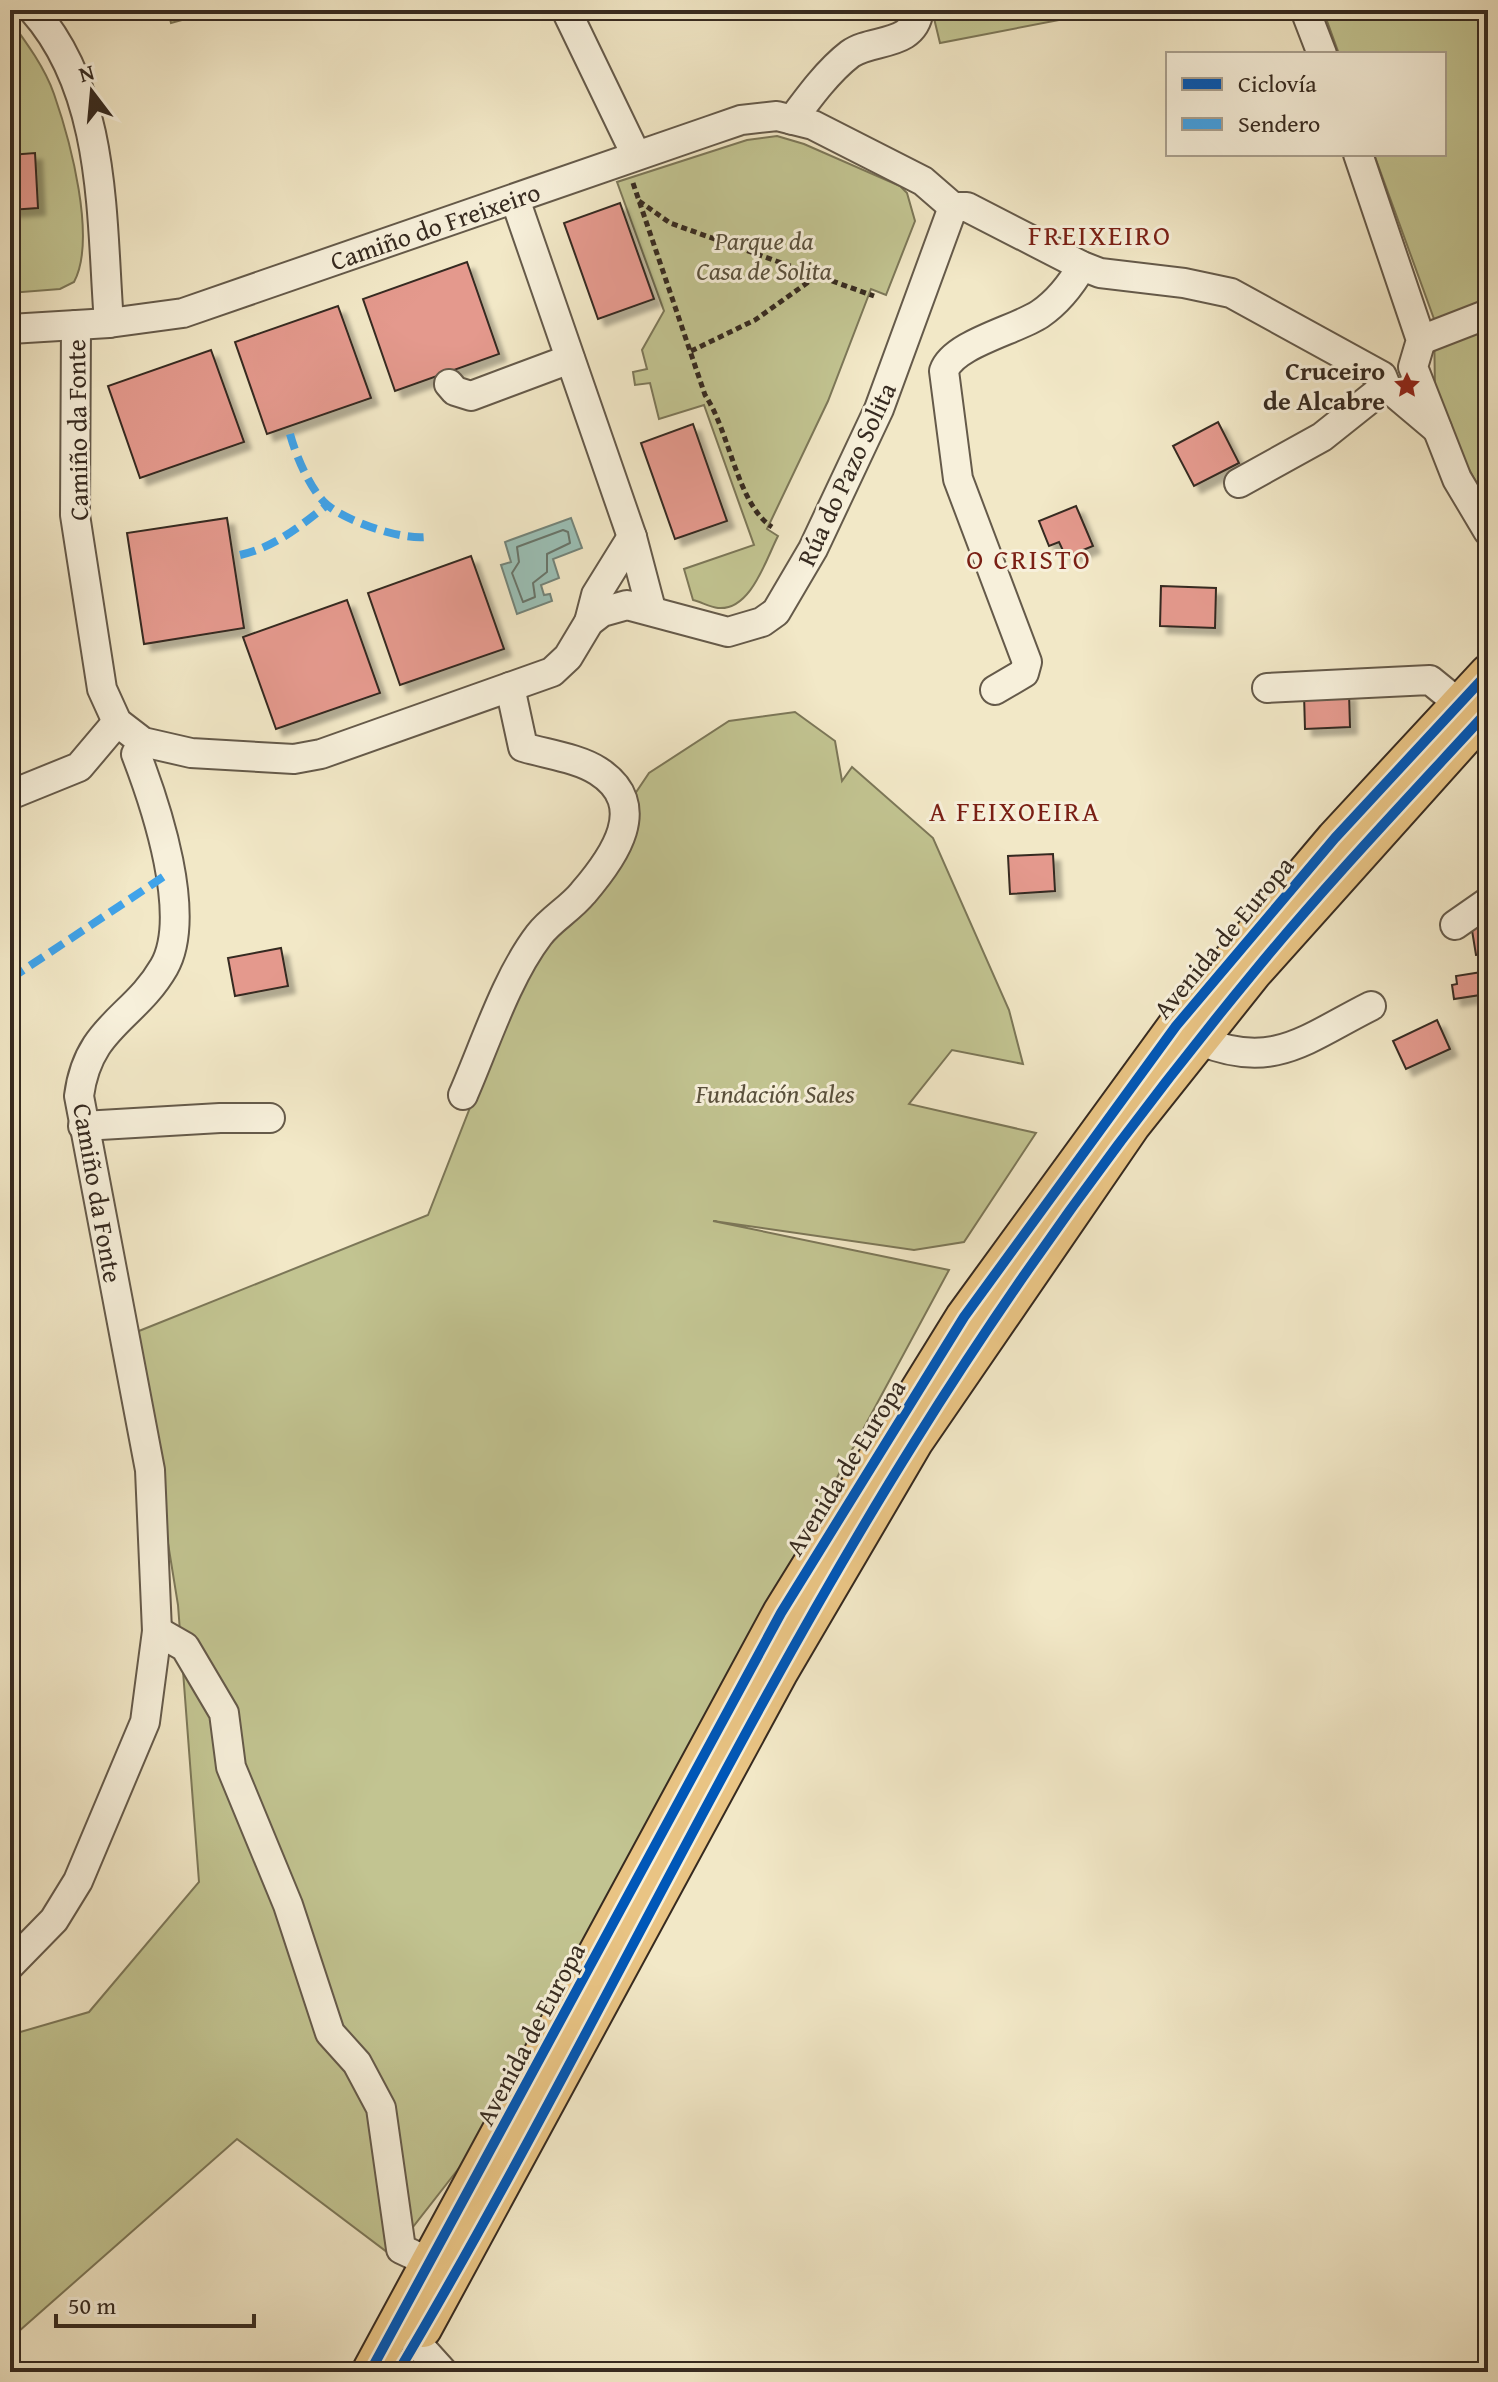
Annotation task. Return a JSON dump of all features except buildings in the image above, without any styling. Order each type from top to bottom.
[{"type":"main road","name":"Avenida de Europa","points":[[407,2357],[779,1673],[907,1454],[1132,1125],[1472,706],[1488,673]]},
{"type":"main road","name":"Avenida de Europa","points":[[370,2372],[781,1613],[964,1317],[1176,1026],[1335,838],[1472,706]]},
{"type":"street","points":[[33,10],[64,58],[90,131],[105,242],[109,323]]},
{"type":"street","points":[[566,10],[633,164]]},
{"type":"street","points":[[792,120],[852,52],[885,44],[907,33],[919,10]]},
{"type":"street","points":[[1305,10],[1321,52]]},
{"type":"street","name":"Camiño do Freixeiro","points":[[10,329],[109,323],[183,313],[515,199],[633,164],[741,120],[777,116],[813,125],[923,181],[953,207],[967,207],[1082,266],[1100,273],[1184,283],[1231,293],[1384,381],[1437,429]]},
{"type":"street","points":[[1359,156],[1437,429],[1462,489],[1488,531]]},
{"type":"street","points":[[515,199],[632,537],[639,607],[602,612],[589,622]]},
{"type":"street","name":"Rúa do Pazo Solita","points":[[639,607],[728,632],[762,622],[787,598],[879,409],[953,207]]},
{"type":"street","points":[[995,690],[1024,673],[1027,662],[958,479],[944,371],[953,356],[1040,314],[1066,292],[1082,266]]},
{"type":"street","points":[[1239,483],[1322,437],[1397,368],[1488,314]]},
{"type":"street","name":"Camiño da Fonte","points":[[76,325],[75,515],[102,689],[117,722],[143,742],[191,753],[294,759],[321,754],[552,672],[568,657],[589,622]]},
{"type":"street","points":[[449,384],[455,391],[471,396],[570,359]]},
{"type":"street","points":[[589,622],[596,595],[632,537]]},
{"type":"street","points":[[1267,688],[1430,680],[1472,706]]},
{"type":"street","points":[[463,1095],[518,972],[539,935],[583,894],[619,840],[627,815],[621,789],[596,769],[523,747],[510,687]]},
{"type":"street","points":[[10,795],[79,767],[117,722]]},
{"type":"street","name":"Camiño da Fonte","points":[[10,1965],[54,1920],[78,1881],[145,1722],[157,1631],[150,1470],[79,1096],[82,1073],[94,1045],[163,969],[174,945],[174,911],[165,848],[136,754],[143,742]]},
{"type":"street","points":[[1455,925],[1488,902]]},
{"type":"street","points":[[1201,1041],[1228,1052],[1254,1055],[1282,1051],[1371,1006]]},
{"type":"street","points":[[83,1126],[270,1118]]},
{"type":"street","points":[[157,1631],[185,1647],[224,1713],[231,1767],[288,1905],[330,2033],[357,2063],[381,2108],[398,2206],[401,2249],[431,2263]]},
{"type":"street","points":[[407,2357],[443,2372]]},
{"type":"path","points":[[633,164],[639,201],[691,351],[752,510],[772,527]]},
{"type":"path","points":[[639,201],[670,223],[874,296]]},
{"type":"path","points":[[691,351],[755,320],[807,283],[813,274]]},
{"type":"green space","points":[[168,10],[218,10],[171,23]]},
{"type":"green space","points":[[932,10],[1111,10],[940,43]]},
{"type":"green space","points":[[1323,10],[1488,10],[1488,503],[1462,457],[1435,392],[1434,319],[1375,156],[1446,156],[1446,52],[1338,52]]},
{"type":"green space","points":[[10,20],[50,84],[79,189],[83,241],[80,263],[74,282],[60,289],[10,293]]},
{"type":"green space","name":"Parque da Casa de Solita","points":[[777,136],[804,144],[900,186],[907,193],[915,221],[886,295],[871,289],[828,401],[767,529],[778,536],[756,582],[740,601],[730,607],[718,608],[693,600],[684,569],[754,545],[704,405],[659,419],[650,383],[635,385],[633,372],[647,369],[642,350],[664,311],[617,182],[747,140]]},
{"type":"green space","name":"Fundación Sales","points":[[795,712],[835,741],[842,781],[852,767],[933,838],[1009,1010],[1023,1064],[952,1050],[909,1104],[1036,1133],[964,1242],[914,1250],[713,1221],[949,1270],[477,2145],[391,2255],[237,2139],[10,2339],[10,2035],[89,2012],[199,1882],[178,1605],[134,1333],[428,1215],[534,944],[649,773],[729,721]]},
{"type":"water","points":[[571,518],[582,548],[553,559],[559,578],[541,585],[544,595],[550,594],[552,601],[517,614],[501,565],[511,562],[505,542]]},
{"type":"marked path","points":[[290,434],[308,479],[332,509],[359,523],[391,533],[431,536]]},
{"type":"marked path","points":[[240,555],[276,541],[327,505]]},
{"type":"marked path","points":[[10,979],[169,873]]},
{"type":"cycle path","points":[[370,2372],[781,1613],[964,1317],[1176,1026],[1335,838],[1488,673]]},
{"type":"cycle path","points":[[398,2372],[529,2140],[716,1789],[845,1557],[993,1321],[1119,1143],[1208,1028],[1311,905],[1488,711]]},
{"type":"place","name":"Cruceiro de Alcabre","points":[[1407,385]]},
{"type":"district","name":"FREIXEIRO","points":[[1100,234]]},
{"type":"district","name":"O CRISTO","points":[[1029,558]]},
{"type":"district","name":"A FEIXOEIRA","points":[[1015,810]]}]
